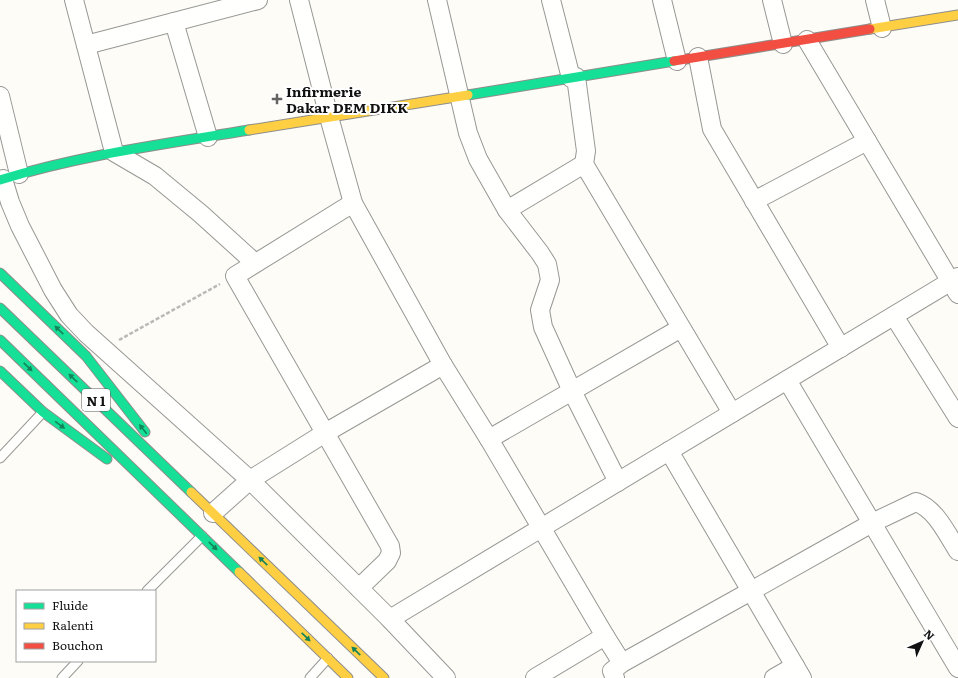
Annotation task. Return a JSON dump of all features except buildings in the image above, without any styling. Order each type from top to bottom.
[{"type":"main road","points":[[7,178],[114,152],[882,28],[957,11]]},
{"type":"main road","points":[[0,273],[86,356],[192,492],[384,678]]},
{"type":"main road","name":"N 1","points":[[0,308],[192,492]]},
{"type":"main road","name":"N 1","points":[[0,340],[176,509]]},
{"type":"main road","points":[[0,371],[43,412],[176,509],[348,678]]},
{"type":"street","points":[[74,0],[114,152],[155,176],[201,214],[256,263]]},
{"type":"street","points":[[86,45],[258,0]]},
{"type":"street","points":[[299,0],[353,203],[443,365],[489,439],[604,636],[618,670],[752,591],[872,523],[916,502],[929,509],[944,528],[958,551]]},
{"type":"street","points":[[437,0],[461,97],[468,133],[478,159],[507,210],[547,264],[550,280],[540,310],[543,327],[572,391],[618,482]]},
{"type":"street","points":[[551,0],[574,78],[586,151],[584,164],[732,413]]},
{"type":"street","points":[[662,0],[677,61]]},
{"type":"street","points":[[772,0],[783,44]]},
{"type":"street","points":[[875,0],[882,28]]},
{"type":"street","points":[[174,22],[208,137]]},
{"type":"street","points":[[390,619],[894,316],[956,284],[867,141],[807,40]]},
{"type":"street","points":[[698,58],[712,130],[840,348]]},
{"type":"street","points":[[0,96],[10,202],[20,226],[53,290],[70,315],[86,333],[250,480],[390,619],[446,678]]},
{"type":"street","points":[[754,201],[867,141]]},
{"type":"street","points":[[507,210],[584,164]]},
{"type":"street","points":[[353,203],[235,276],[390,546],[391,553],[387,561],[359,588]]},
{"type":"street","points":[[894,316],[958,418]]},
{"type":"street","points":[[489,439],[681,328]]},
{"type":"street","points":[[213,513],[250,480],[324,433],[443,365]]},
{"type":"street","points":[[787,380],[958,668]]},
{"type":"street","points":[[669,451],[798,672],[774,678]]},
{"type":"street","points":[[535,678],[604,636]]},
{"type":"lane","points":[[0,458],[43,412]]},
{"type":"lane","points":[[148,590],[202,536]]},
{"type":"lane","points":[[310,678],[328,658]]},
{"type":"lane","points":[[62,678],[77,662]]},
{"type":"path","points":[[103,348],[235,276]]},
{"type":"traffic: fast","points":[[468,95],[674,61]]},
{"type":"traffic: fast","points":[[0,180],[31,171],[92,157],[249,130]]},
{"type":"traffic: fast","points":[[0,273],[86,356],[145,432]]},
{"type":"traffic: fast","points":[[0,308],[191,492]]},
{"type":"traffic: fast","points":[[0,340],[239,572]]},
{"type":"traffic: fast","points":[[0,371],[43,412],[107,459]]},
{"type":"traffic: slow","points":[[870,29],[958,15]]},
{"type":"traffic: slow","points":[[249,130],[468,95]]},
{"type":"traffic: slow","points":[[191,492],[384,678]]},
{"type":"traffic: slow","points":[[239,572],[348,678]]},
{"type":"traffic: jam","points":[[674,61],[870,29]]},
{"type":"place","name":"Infirmerie Dakar DEM DIKK","points":[[277,99]]}]
